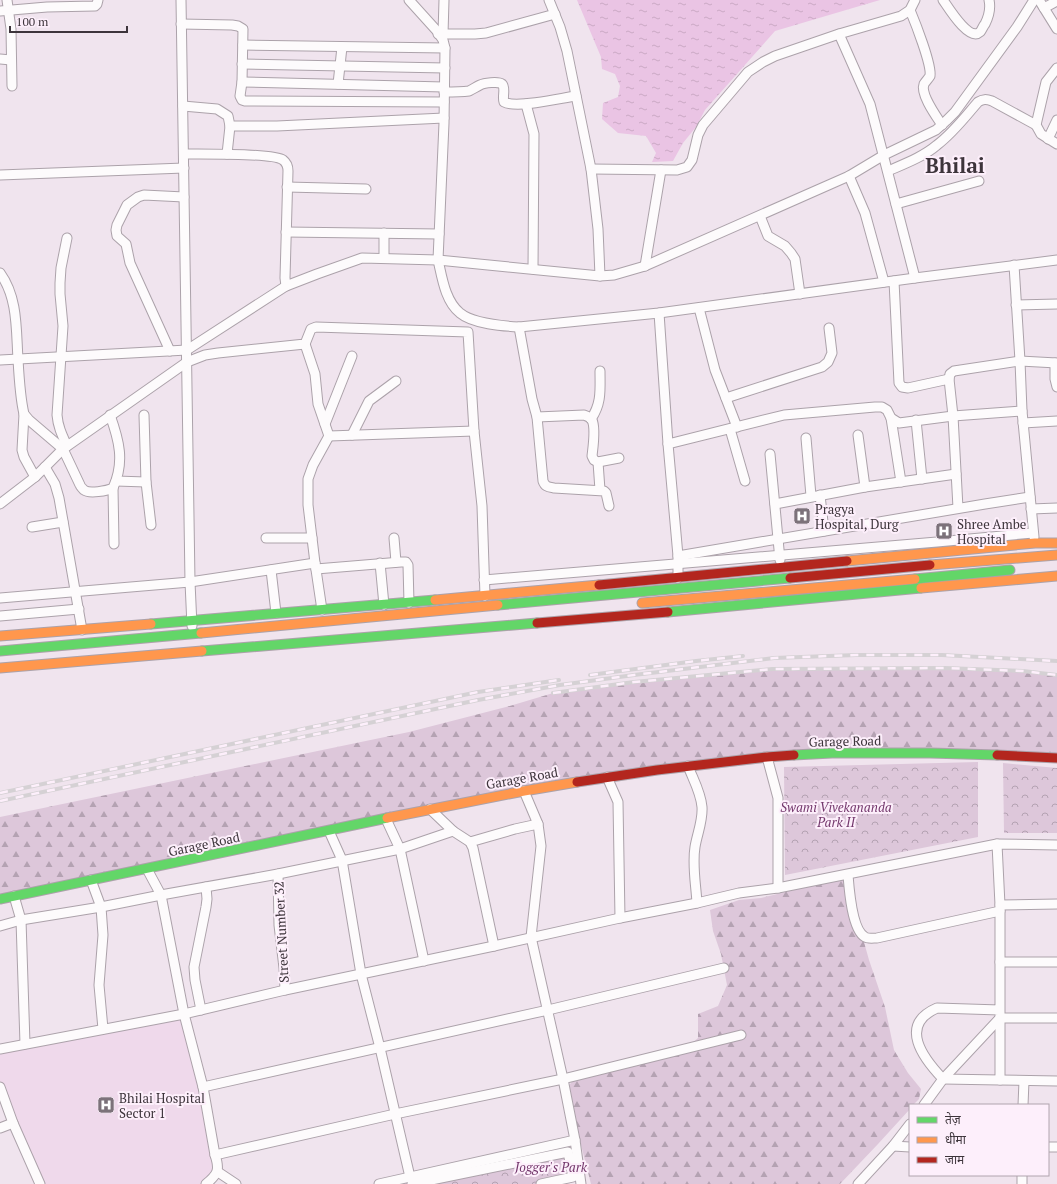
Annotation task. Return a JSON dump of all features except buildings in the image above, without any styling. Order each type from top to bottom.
[{"type":"main road","points":[[0,636],[409,603],[1035,543],[1057,543]]},
{"type":"main road","points":[[0,651],[1057,555]]},
{"type":"main road","points":[[637,604],[1019,569]]},
{"type":"main road","points":[[0,668],[485,628],[1057,576]]},
{"type":"main road","points":[[540,591],[542,601]]},
{"type":"main road","points":[[0,660],[265,637]]},
{"type":"main road","name":"Garage Road","points":[[0,899],[430,809],[607,777],[688,766],[767,757],[832,753],[930,752],[1057,758]]},
{"type":"street","points":[[7,0],[4,11],[11,29],[12,86]]},
{"type":"street","points":[[4,11],[47,7],[96,6],[98,0]]},
{"type":"street","points":[[181,0],[190,582],[193,634]]},
{"type":"street","points":[[408,0],[441,34],[486,33],[555,14]]},
{"type":"street","points":[[444,0],[441,34],[445,48],[444,118],[438,260],[448,296],[453,306],[460,314],[469,318],[499,325],[519,327],[659,313],[889,281],[1057,260]]},
{"type":"street","points":[[549,0],[555,14],[566,52],[591,169],[598,229],[600,276]]},
{"type":"street","points":[[591,169],[677,170],[687,167],[692,160],[698,135],[703,125],[748,72],[775,56],[839,34],[901,16],[910,10],[915,0]]},
{"type":"street","points":[[943,0],[958,22],[968,31],[973,33],[980,31],[987,20],[990,12],[990,0]]},
{"type":"street","points":[[0,360],[187,350],[286,286],[356,260],[369,258],[438,260],[600,276],[614,275],[645,266],[849,176],[884,155],[936,130],[955,112],[1034,0]]},
{"type":"street","points":[[1057,0],[1041,4],[1057,30]]},
{"type":"street","points":[[910,10],[917,27],[931,73],[925,83],[924,94],[942,125]]},
{"type":"street","points":[[182,24],[238,26],[242,29],[242,82],[240,96],[242,100],[245,101],[444,102]]},
{"type":"street","points":[[839,34],[870,104],[915,278]]},
{"type":"street","points":[[243,45],[445,48]]},
{"type":"street","points":[[338,84],[342,46]]},
{"type":"street","points":[[0,59],[11,60]]},
{"type":"street","points":[[242,64],[445,68]]},
{"type":"street","points":[[1036,125],[1046,82],[1057,68]]},
{"type":"street","points":[[242,82],[338,84],[469,90],[485,83],[498,83],[502,84],[504,87],[502,98],[504,102],[508,104],[526,104],[576,96]]},
{"type":"street","points":[[888,172],[925,154],[936,146],[945,139],[978,102],[986,99],[1036,125],[1041,134],[1057,144]]},
{"type":"street","points":[[526,104],[534,134],[533,269]]},
{"type":"street","points":[[183,106],[218,109],[228,116],[230,126],[227,154]]},
{"type":"street","points":[[230,126],[283,126],[444,118]]},
{"type":"street","points":[[1048,139],[1057,120]]},
{"type":"street","points":[[184,154],[249,155],[279,158],[284,160],[287,165],[286,286]]},
{"type":"street","points":[[0,175],[184,168]]},
{"type":"street","points":[[645,266],[661,170]]},
{"type":"street","points":[[849,176],[865,213],[889,281],[899,383],[902,387],[908,388],[949,379]]},
{"type":"street","points":[[896,204],[979,181]]},
{"type":"street","points":[[287,187],[366,189]]},
{"type":"street","points":[[170,351],[130,263],[126,244],[117,236],[116,230],[127,205],[138,197],[144,195],[184,197]]},
{"type":"street","points":[[760,216],[768,236],[785,246],[795,259],[800,294]]},
{"type":"street","points":[[286,232],[439,234]]},
{"type":"street","points":[[384,233],[384,258]]},
{"type":"street","points":[[67,238],[61,268],[60,283],[64,326],[57,415],[65,448],[83,490],[88,492],[107,490],[115,485],[146,482]]},
{"type":"street","points":[[1014,265],[1022,411],[1035,543]]},
{"type":"street","points":[[0,273],[10,292],[15,310],[18,360],[24,414],[22,450],[24,457],[35,477]]},
{"type":"street","points":[[1016,305],[1057,304]]},
{"type":"street","points":[[699,308],[715,370],[726,398],[734,428],[745,481]]},
{"type":"street","points":[[659,313],[678,560],[678,578]]},
{"type":"street","points":[[322,610],[308,505],[308,479],[313,465],[329,436],[318,404],[315,374],[305,344],[310,329],[316,327],[468,332],[483,322]]},
{"type":"street","points":[[519,327],[532,399],[537,417],[544,485],[554,488],[604,491],[606,493],[609,506]]},
{"type":"street","points":[[726,398],[822,367],[828,362],[832,353],[829,328]]},
{"type":"street","points":[[468,332],[474,430],[482,506],[485,596]]},
{"type":"street","points":[[0,504],[35,477],[65,448],[187,362],[205,355],[218,353],[305,344]]},
{"type":"street","points":[[325,424],[352,356]]},
{"type":"street","points":[[958,508],[953,416],[949,379],[950,374],[954,371],[1020,361],[1056,363],[1055,379],[1057,387]]},
{"type":"street","points":[[591,419],[595,414],[600,401],[600,371]]},
{"type":"street","points":[[352,435],[369,401],[396,381]]},
{"type":"street","points":[[668,444],[784,415],[875,406],[882,407],[887,410],[891,418],[901,482]]},
{"type":"street","points":[[891,418],[899,423],[953,416],[1022,411]]},
{"type":"street","points":[[24,414],[28,420],[65,448]]},
{"type":"street","points":[[110,415],[117,435],[120,453],[120,464],[115,485],[114,544]]},
{"type":"street","points":[[144,415],[146,482],[151,525]]},
{"type":"street","points":[[537,417],[589,416],[594,427],[592,456],[594,460],[598,462],[619,458]]},
{"type":"street","points":[[916,420],[922,479]]},
{"type":"street","points":[[1023,423],[1057,421]]},
{"type":"street","points":[[329,436],[474,430]]},
{"type":"street","points":[[858,435],[865,487]]},
{"type":"street","points":[[806,438],[815,496],[824,531]]},
{"type":"street","points":[[770,454],[781,568]]},
{"type":"street","points":[[598,462],[600,490]]},
{"type":"street","points":[[45,467],[57,491],[82,630]]},
{"type":"street","points":[[775,504],[865,487],[956,474]]},
{"type":"street","points":[[678,560],[778,539],[1030,497]]},
{"type":"street","points":[[1031,509],[1057,508]]},
{"type":"street","points":[[32,527],[63,522]]},
{"type":"street","points":[[484,580],[678,560],[780,555],[1033,533]]},
{"type":"street","points":[[266,538],[312,538]]},
{"type":"street","points":[[394,538],[396,562]]},
{"type":"street","points":[[0,598],[190,582],[271,570],[315,566],[406,562],[408,565],[409,603]]},
{"type":"street","points":[[380,563],[384,605]]},
{"type":"street","points":[[271,570],[276,613]]},
{"type":"street","points":[[0,616],[79,609]]},
{"type":"street","points":[[767,757],[778,798],[778,888]]},
{"type":"street","points":[[688,766],[701,800],[702,809],[694,855],[697,903]]},
{"type":"street","points":[[607,777],[618,802],[620,918]]},
{"type":"street","points":[[524,791],[538,824],[541,846],[531,937],[575,1140],[573,1177],[541,1184]]},
{"type":"street","points":[[430,809],[453,831],[470,842],[473,848],[494,946]]},
{"type":"street","points":[[386,819],[400,849],[424,961]]},
{"type":"street","points":[[470,842],[515,828],[538,824]]},
{"type":"street","points":[[329,831],[342,860],[361,974],[411,1181]]},
{"type":"street","points":[[0,926],[21,920],[101,907],[278,874],[400,849],[453,831]]},
{"type":"street","points":[[997,844],[1000,908],[1000,1080]]},
{"type":"street","points":[[0,1049],[184,1014],[284,990],[739,893],[778,888],[848,875],[997,844],[1057,845]]},
{"type":"street","points":[[147,869],[161,895],[184,1014],[203,1087],[215,1155],[218,1163],[218,1172],[206,1184]]},
{"type":"street","name":"Street Number 32","points":[[278,874],[279,925],[284,968],[284,990]]},
{"type":"street","points":[[848,875],[854,918],[862,935],[870,938],[877,938],[1000,908],[1057,904]]},
{"type":"street","points":[[91,880],[101,907],[103,935],[99,985],[103,1029]]},
{"type":"street","points":[[201,1010],[194,967],[206,907],[206,887]]},
{"type":"street","points":[[14,896],[21,920],[25,1044]]},
{"type":"street","points":[[1000,962],[1057,962]]},
{"type":"street","points":[[203,1087],[548,1010],[724,968]]},
{"type":"street","points":[[1057,1018],[937,1008],[930,1012],[919,1023],[916,1034],[918,1045],[932,1067],[943,1079],[1057,1081]]},
{"type":"street","points":[[925,1104],[943,1079],[1000,1014]]},
{"type":"street","points":[[215,1155],[395,1114],[563,1079],[741,1035]]},
{"type":"street","points":[[1023,1104],[1024,1081]]},
{"type":"street","points":[[0,1087],[13,1123],[40,1184]]},
{"type":"street","points":[[0,1128],[13,1123]]},
{"type":"street","points":[[858,1184],[893,1146],[909,1125]]},
{"type":"street","points":[[411,1181],[575,1140]]},
{"type":"street","points":[[893,1146],[909,1146]]},
{"type":"street","points":[[379,1184],[411,1181],[568,1152],[574,1163],[581,1184]]},
{"type":"street","points":[[218,1172],[236,1184]]},
{"type":"shaded area","name":"Bhilai Hospital Sector 1","points":[[184,1014],[218,1163],[206,1184],[40,1184],[0,1087],[0,1049]]},
{"type":"green space","points":[[945,668],[1023,671],[1057,677],[1057,759],[832,753],[607,777],[0,899],[0,817],[409,732],[506,707],[560,691],[634,682],[772,669]]},
{"type":"green space","name":"Swami Vivekananda Park II","points":[[978,762],[978,837],[785,875],[784,767]]},
{"type":"green space","points":[[1003,763],[1057,768],[1057,833],[1004,833]]},
{"type":"green space","points":[[842,878],[845,881],[885,1007],[894,1050],[908,1073],[921,1089],[919,1099],[914,1104],[909,1104],[909,1110],[840,1184],[591,1184],[568,1087],[576,1076],[680,1054],[698,1038],[698,1014],[718,1006],[727,985],[721,954],[713,931],[710,910],[739,900],[761,898]]},
{"type":"green space","name":"Jogger's Park","points":[[570,1146],[577,1179],[553,1184],[399,1184],[399,1182]]},
{"type":"water","points":[[577,0],[880,0],[775,31],[705,110],[696,127],[683,143],[673,161],[652,162],[656,153],[646,136],[618,133],[602,119],[603,103],[618,97],[620,86],[615,74],[602,69],[601,57]]},
{"type":"railway","points":[[0,801],[478,700],[560,685],[634,675],[774,658],[856,655],[942,655],[1057,661]]},
{"type":"railway","points":[[590,675],[743,656]]},
{"type":"railway","points":[[553,693],[634,682],[772,669],[945,668],[1023,671],[1057,675]]},
{"type":"railway","points":[[0,793],[478,692],[559,680]]},
{"type":"traffic: fast","points":[[915,579],[1010,570]]},
{"type":"traffic: fast","points":[[498,605],[790,578]]},
{"type":"traffic: fast","points":[[668,612],[921,588]]},
{"type":"traffic: fast","points":[[151,624],[435,600]]},
{"type":"traffic: fast","points":[[202,651],[537,623]]},
{"type":"traffic: fast","points":[[0,651],[201,633]]},
{"type":"traffic: fast","points":[[794,755],[832,753],[997,755]]},
{"type":"traffic: fast","points":[[0,899],[387,818]]},
{"type":"traffic: slow","points":[[847,561],[1035,543],[1057,543]]},
{"type":"traffic: slow","points":[[930,565],[1057,555]]},
{"type":"traffic: slow","points":[[921,588],[1057,576]]},
{"type":"traffic: slow","points":[[642,603],[915,579]]},
{"type":"traffic: slow","points":[[435,600],[599,585]]},
{"type":"traffic: slow","points":[[201,633],[498,605]]},
{"type":"traffic: slow","points":[[0,636],[151,624]]},
{"type":"traffic: slow","points":[[0,668],[202,651]]},
{"type":"traffic: slow","points":[[387,818],[577,782]]},
{"type":"traffic: jam","points":[[599,585],[847,561]]},
{"type":"traffic: jam","points":[[790,578],[930,565]]},
{"type":"traffic: jam","points":[[537,623],[668,612]]},
{"type":"traffic: jam","points":[[577,782],[657,770],[794,755]]},
{"type":"traffic: jam","points":[[997,755],[1057,758]]},
{"type":"place","name":"Pragya Hospital, Durg","points":[[802,516]]},
{"type":"place","name":"Shree Ambe Hospital","points":[[944,531]]},
{"type":"place","name":"Bhilai Hospital Sector 1","points":[[106,1105]]},
{"type":"district","name":"Bhilai","points":[[955,166]]}]
